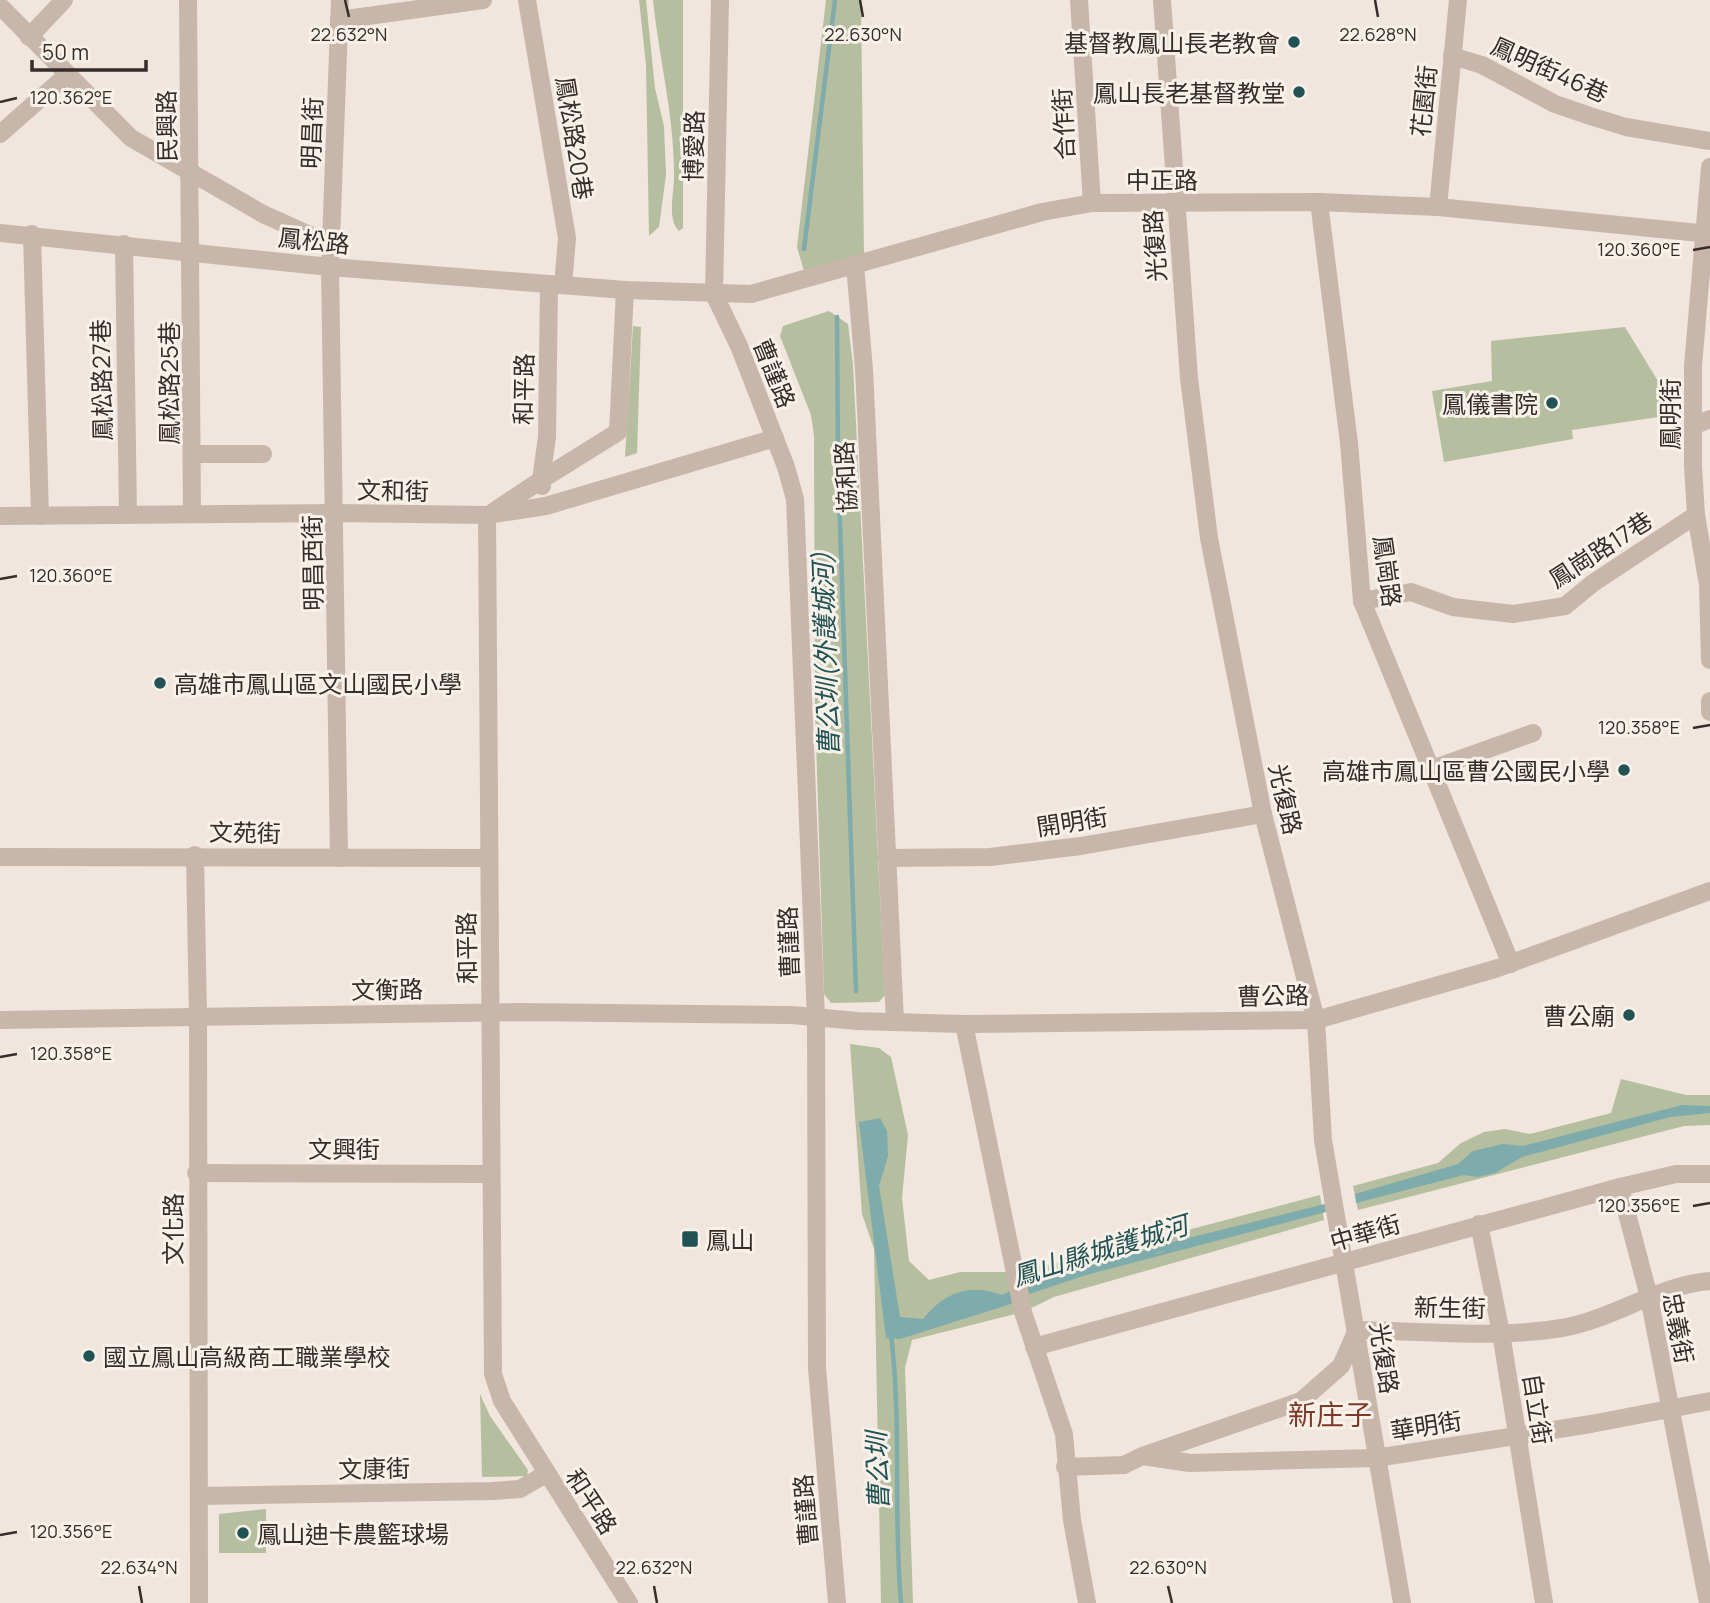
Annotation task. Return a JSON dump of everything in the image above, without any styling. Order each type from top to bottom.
[{"type":"street","points":[[29,37],[64,0]]},
{"type":"street","name":"民興路","points":[[188,0],[191,252]]},
{"type":"street","name":"明昌街","points":[[330,267],[340,0]]},
{"type":"street","points":[[339,20],[483,0]]},
{"type":"street","name":"鳳松路20巷","points":[[527,0],[567,238],[556,284]]},
{"type":"street","name":"博愛路","points":[[714,294],[720,0]]},
{"type":"street","name":"合作街","points":[[1079,0],[1092,203]]},
{"type":"street","name":"光復路","points":[[1162,0],[1189,378],[1209,538],[1264,814],[1315,1020],[1322,1140],[1357,1330],[1402,1603]]},
{"type":"street","name":"花園街","points":[[1438,207],[1458,0]]},
{"type":"street","points":[[2,13],[131,138],[263,214],[332,245]]},
{"type":"street","name":"鳳明街46巷","points":[[1452,55],[1482,65],[1555,104],[1590,116],[1626,127],[1710,141]]},
{"type":"street","points":[[0,134],[66,76]]},
{"type":"street","name":"鳳明街","points":[[1710,167],[1693,366],[1702,423],[1696,515],[1709,586],[1710,660]]},
{"type":"street","name":"中正路","points":[[625,290],[751,294],[1041,212],[1092,203],[1319,202],[1438,207],[1706,233]]},
{"type":"street","name":"鳳崗路","points":[[1319,202],[1349,443],[1362,601],[1511,964]]},
{"type":"street","name":"鳳松路","points":[[0,233],[32,234],[330,267],[625,290]]},
{"type":"street","points":[[32,234],[40,516]]},
{"type":"street","name":"鳳松路27巷","points":[[124,244],[128,515]]},
{"type":"street","name":"鳳松路25巷","points":[[191,252],[192,514]]},
{"type":"street","name":"協和路","points":[[855,265],[864,369],[895,1022]]},
{"type":"street","name":"明昌西街","points":[[330,267],[340,858]]},
{"type":"street","name":"和平路","points":[[546,506],[541,480],[547,437],[556,284]]},
{"type":"street","points":[[487,516],[618,432],[625,290]]},
{"type":"street","name":"曹謹路","points":[[714,294],[739,346],[786,467],[796,512],[816,1018],[817,1368],[837,1603]]},
{"type":"street","name":"文和街","points":[[0,516],[336,513],[487,516],[546,506],[775,438]]},
{"type":"street","points":[[192,454],[263,454]]},
{"type":"street","name":"鳳崗路17巷","points":[[1362,601],[1411,592],[1453,607],[1513,614],[1565,606],[1593,583],[1696,515]]},
{"type":"street","name":"和平路","points":[[487,516],[493,1374],[502,1401],[629,1603]]},
{"type":"street","points":[[1710,701],[1710,711]]},
{"type":"street","points":[[1432,769],[1532,733]]},
{"type":"street","name":"開明街","points":[[887,858],[990,857],[1081,846],[1264,814]]},
{"type":"street","name":"文苑街","points":[[0,857],[195,855],[488,858]]},
{"type":"street","name":"文化路","points":[[195,855],[198,1016],[196,1173],[199,1603]]},
{"type":"street","name":"曹公路","points":[[816,1018],[964,1024],[1315,1020],[1511,964],[1710,891]]},
{"type":"street","name":"文衡路","points":[[0,1020],[491,1012],[816,1018]]},
{"type":"street","points":[[964,1024],[982,1124],[1020,1294],[1034,1347],[1064,1434],[1065,1467],[1087,1603]]},
{"type":"street","name":"文興街","points":[[196,1173],[491,1174]]},
{"type":"street","name":"中華街","points":[[1034,1347],[1620,1187],[1676,1174],[1710,1174]]},
{"type":"street","name":"忠義街","points":[[1620,1187],[1649,1297],[1670,1407],[1701,1517],[1708,1603]]},
{"type":"street","name":"自立街","points":[[1479,1224],[1501,1333],[1545,1603]]},
{"type":"street","name":"新生街","points":[[1357,1330],[1501,1333],[1563,1328],[1603,1317],[1687,1283],[1710,1281]]},
{"type":"street","points":[[1142,1456],[1301,1401],[1341,1366],[1357,1330]]},
{"type":"street","name":"華明街","points":[[1065,1467],[1124,1465],[1142,1456],[1190,1463],[1376,1458],[1591,1424],[1710,1401]]},
{"type":"street","name":"文康街","points":[[199,1496],[520,1489],[546,1474]]},
{"type":"green space","points":[[639,0],[646,0],[655,88],[664,126],[666,175],[659,227],[649,236],[646,65]]},
{"type":"green space","points":[[653,0],[683,0],[683,228],[679,231],[672,212],[672,130]]},
{"type":"green space","points":[[826,0],[861,0],[864,258],[806,278],[797,247]]},
{"type":"green space","points":[[829,311],[848,324],[853,365],[885,995],[879,1002],[831,1003],[824,994],[815,708],[814,436],[811,415],[780,336],[783,326]]},
{"type":"green space","points":[[633,326],[641,327],[637,453],[625,457]]},
{"type":"green space","name":"鳳儀書院","points":[[1625,327],[1678,414],[1572,430],[1573,439],[1444,462],[1432,391],[1492,381],[1491,341]]},
{"type":"green space","points":[[850,1044],[879,1048],[891,1057],[908,1135],[902,1198],[909,1261],[929,1280],[960,1272],[1015,1272],[1097,1254],[1320,1195],[1324,1220],[1054,1297],[1023,1312],[912,1340],[905,1368],[913,1603],[881,1603],[874,1249],[862,1214]]},
{"type":"green space","points":[[1621,1079],[1686,1095],[1710,1095],[1710,1125],[1684,1126],[1358,1210],[1353,1186],[1438,1163],[1461,1143],[1484,1132],[1505,1129],[1530,1134],[1611,1113]]},
{"type":"green space","points":[[480,1394],[490,1416],[528,1470],[527,1476],[482,1477]]},
{"type":"green space","name":"鳳山迪卡農籃球場","points":[[266,1509],[266,1553],[219,1553],[219,1514]]},
{"type":"water","points":[[1682,1105],[1710,1106],[1710,1113],[1670,1117],[1522,1157],[1495,1173],[1478,1177],[1464,1175],[1356,1203],[1355,1194],[1458,1164],[1473,1151],[1503,1144],[1523,1146]]},
{"type":"water","points":[[880,1118],[887,1131],[888,1156],[879,1186],[900,1317],[923,1319],[949,1296],[968,1290],[990,1291],[1002,1295],[1015,1289],[1017,1302],[900,1339],[886,1338],[859,1122]]},
{"type":"water","points":[[1325,1204],[1326,1212],[1086,1275],[1029,1294],[1027,1282],[1152,1249],[1157,1254],[1165,1251],[1164,1244]]},
{"type":"waterway","name":"曹公圳(外護城河)","points":[[804,249],[835,0]]},
{"type":"waterway","name":"曹公圳(外護城河)","points":[[837,317],[838,466],[856,991]]},
{"type":"waterway","name":"鳳山縣城護城河","points":[[1148,1253],[1170,1247]]},
{"type":"waterway","name":"曹公圳","points":[[891,1335],[896,1402],[901,1603]]},
{"type":"place","name":"基督教鳳山長老教會","points":[[1294,42]]},
{"type":"place","name":"鳳山長老基督教堂","points":[[1299,92]]},
{"type":"place","name":"鳳儀書院","points":[[1552,403]]},
{"type":"place","name":"高雄市鳳山區文山國民小學","points":[[160,683]]},
{"type":"place","name":"高雄市鳳山區曹公國民小學","points":[[1624,770]]},
{"type":"place","name":"曹公廟","points":[[1629,1015]]},
{"type":"place","name":"鳳山","points":[[690,1239]]},
{"type":"place","name":"國立鳳山高級商工職業學校","points":[[89,1356]]},
{"type":"place","name":"鳳山迪卡農籃球場","points":[[243,1533]]},
{"type":"district","name":"新庄子","points":[[1330,1414]]}]
